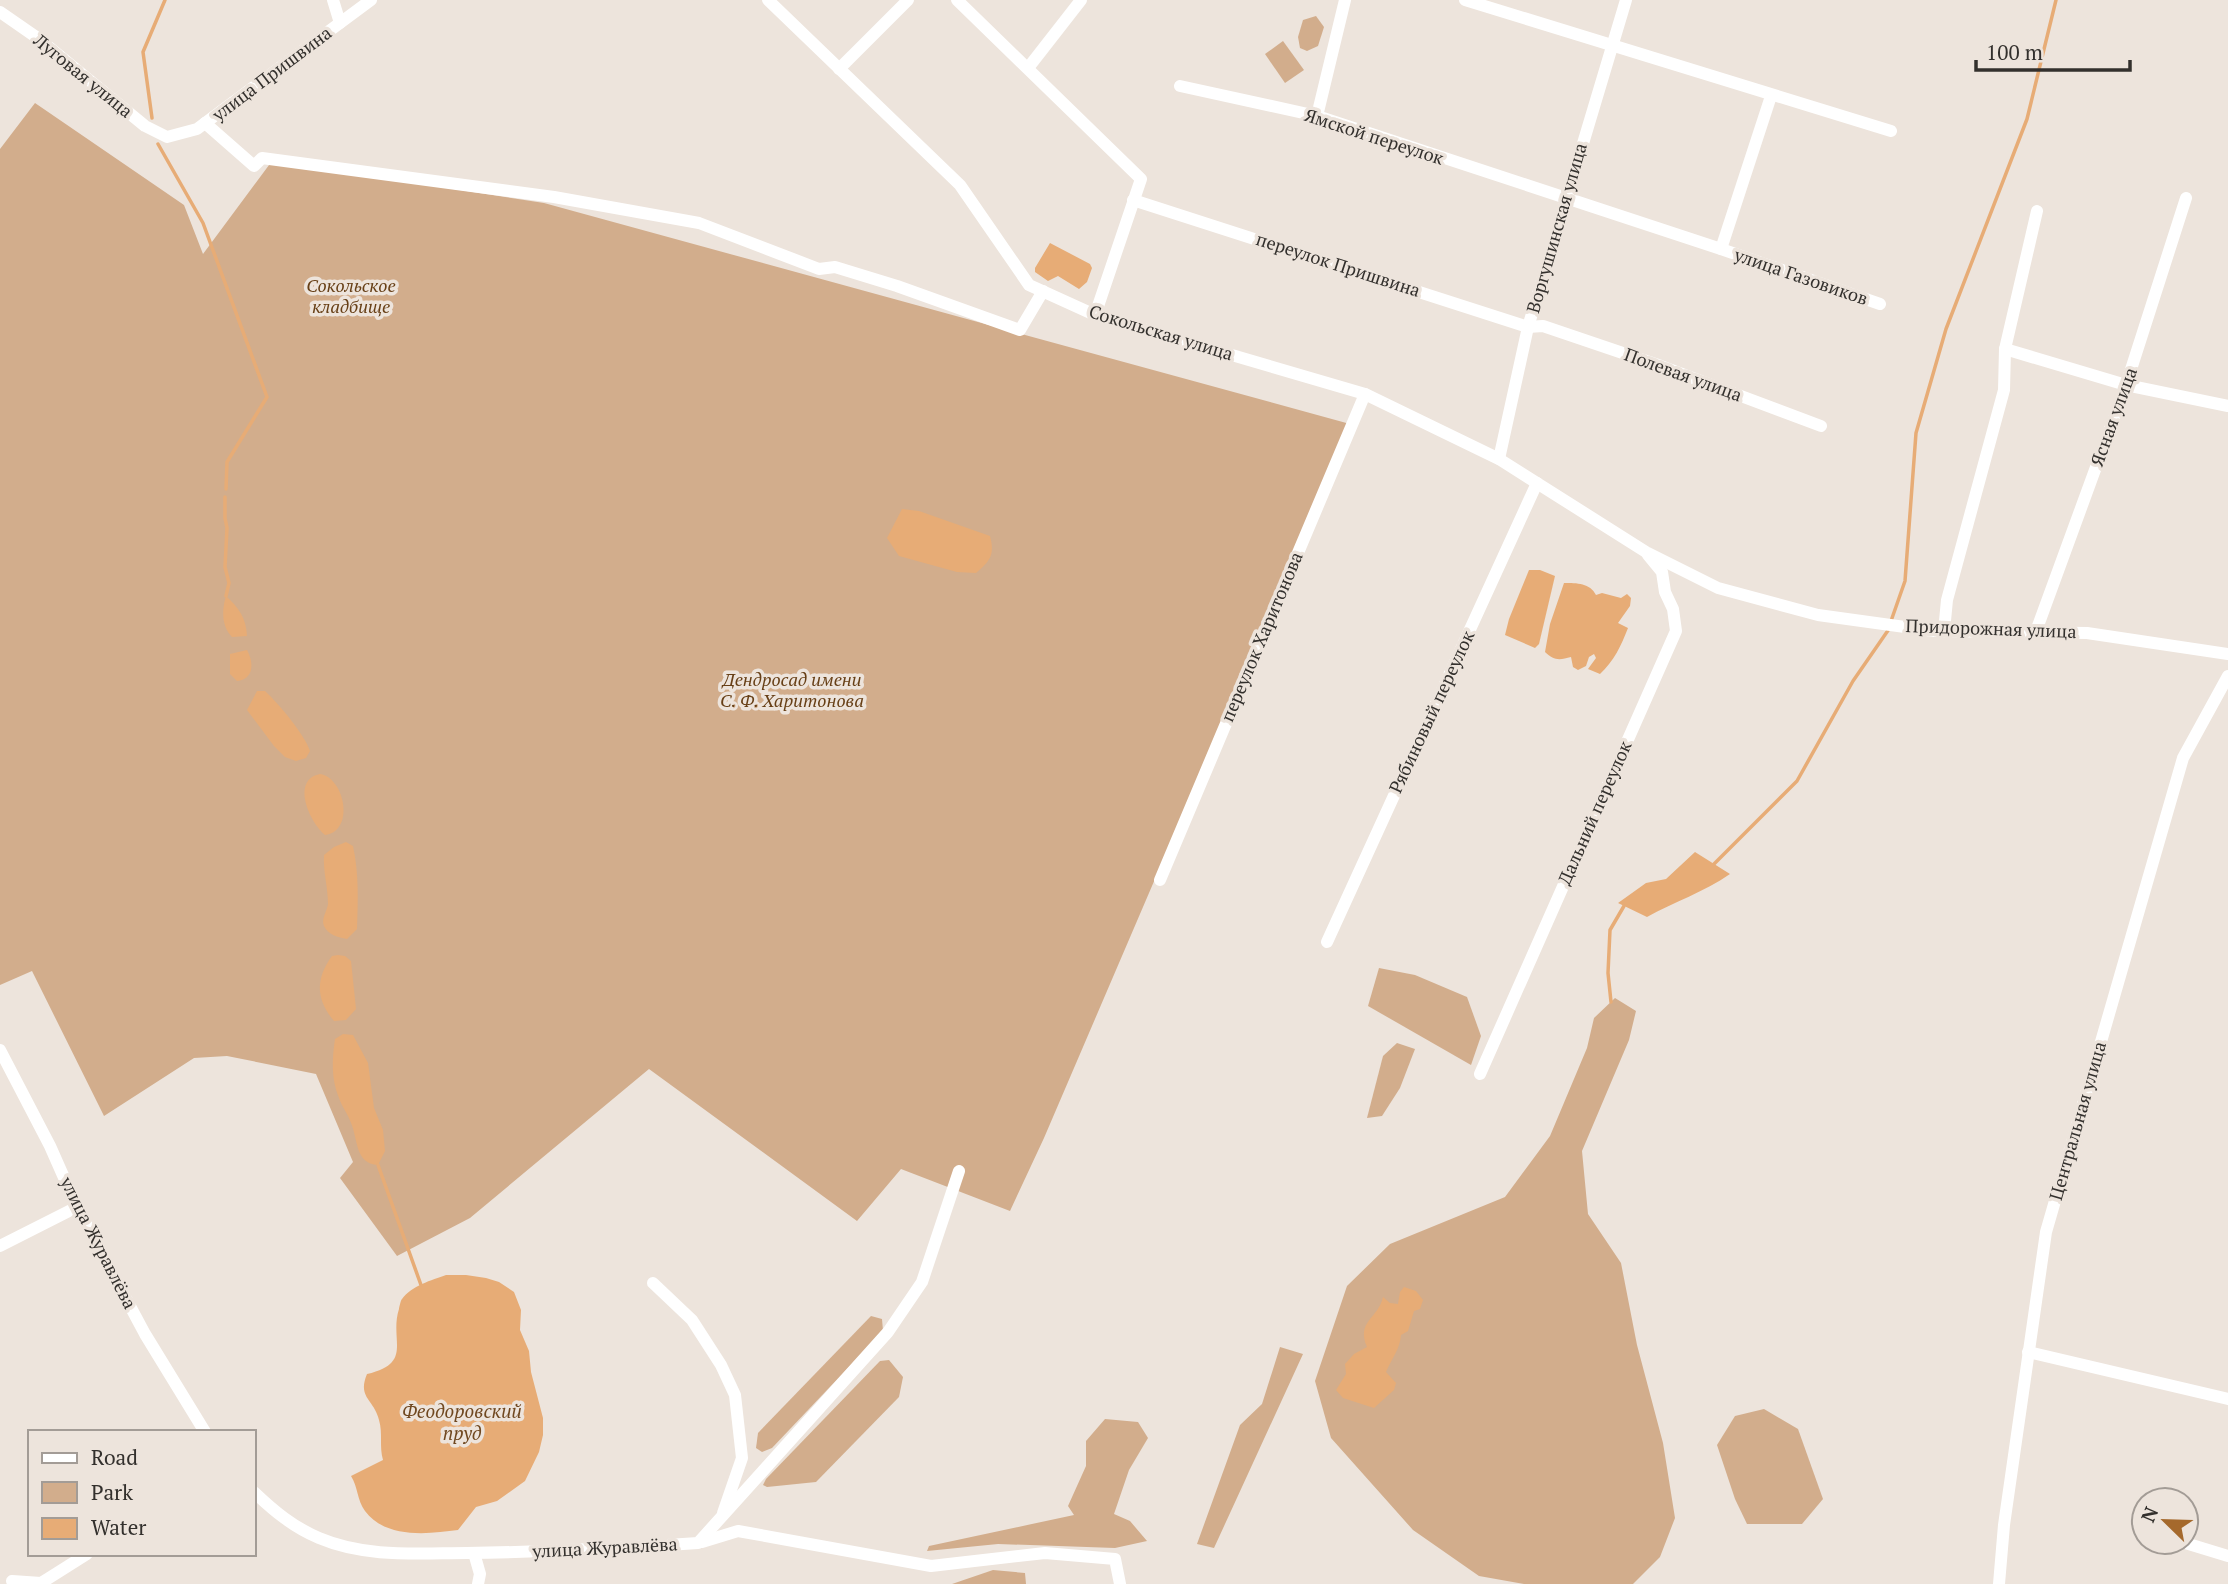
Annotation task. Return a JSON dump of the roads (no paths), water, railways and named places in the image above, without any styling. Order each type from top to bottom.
[{"type":"street","points":[[333,0],[340,23]]},
{"type":"street","name":"улица Пришвина","points":[[167,137],[184,134],[205,123],[371,0]]},
{"type":"street","name":"Сокольская улица","points":[[768,0],[960,185],[1029,285],[1095,315],[1365,394],[1499,459]]},
{"type":"street","points":[[839,69],[908,0]]},
{"type":"street","points":[[957,0],[1141,178],[1095,315]]},
{"type":"street","points":[[1028,68],[1081,0]]},
{"type":"street","points":[[1317,116],[1345,0]]},
{"type":"street","points":[[1465,0],[1891,131]]},
{"type":"street","name":"Воргушинская улица","points":[[1499,459],[1528,327],[1626,0]]},
{"type":"street","name":"Луговая улица","points":[[0,12],[39,39],[145,126],[167,137]]},
{"type":"street","name":"Ямской переулок","points":[[1180,86],[1317,116],[1721,249]]},
{"type":"street","points":[[1721,249],[1772,96]]},
{"type":"street","points":[[205,123],[254,166],[262,159],[554,197],[699,223],[819,269],[835,267],[1020,330],[1043,291]]},
{"type":"street","name":"Ясная улица","points":[[2035,634],[2126,386],[2186,198]]},
{"type":"street","name":"переулок Пришвина","points":[[1133,200],[1528,327],[1543,326]]},
{"type":"street","points":[[1944,631],[1947,600],[2004,390],[2005,349],[2037,211]]},
{"type":"street","name":"улица Газовиков","points":[[1721,249],[1880,304]]},
{"type":"street","name":"Полевая улица","points":[[1543,326],[1821,426]]},
{"type":"street","points":[[2005,349],[2126,386],[2228,406]]},
{"type":"street","name":"переулок Харитонова","points":[[1160,880],[1365,394]]},
{"type":"street","name":"Придорожная улица","points":[[1499,459],[1646,552],[1718,588],[1818,615],[1944,631],[2087,633],[2228,654]]},
{"type":"street","name":"Рябиновый переулок","points":[[1327,942],[1537,483]]},
{"type":"street","name":"Дальний переулок","points":[[1480,1074],[1676,631],[1662,572],[1646,552]]},
{"type":"street","name":"Центральная улица","points":[[1999,1584],[2004,1525],[2046,1232],[2183,758],[2228,676]]},
{"type":"street","name":"улица Журавлёва","points":[[0,1050],[145,1334],[204,1430]]},
{"type":"street","name":"улица Журавлёва","points":[[256,1494],[288,1522],[320,1539],[386,1554],[560,1552],[698,1543],[888,1332],[913,1299],[922,1282],[959,1171]]},
{"type":"street","points":[[0,1247],[78,1207]]},
{"type":"street","points":[[653,1283],[692,1320],[721,1365],[735,1395],[742,1458],[720,1520]]},
{"type":"street","points":[[2028,1352],[2228,1399]]},
{"type":"street","points":[[698,1543],[738,1531],[931,1566],[1045,1553],[1082,1555],[1115,1559],[1120,1584]]},
{"type":"street","points":[[2200,1547],[2228,1556]]},
{"type":"street","points":[[474,1553],[480,1574],[478,1584]]},
{"type":"street","points":[[12,1581],[41,1583],[84,1556]]},
{"type":"water","points":[[1050,243],[1090,264],[1092,268],[1087,282],[1079,289],[1058,276],[1048,281],[1035,272]]},
{"type":"water","points":[[902,509],[919,511],[990,536],[992,548],[988,561],[976,573],[957,572],[899,556],[887,538]]},
{"type":"water","points":[[1529,570],[1540,570],[1555,576],[1539,644],[1535,648],[1505,635]]},
{"type":"water","points":[[1564,583],[1587,586],[1596,595],[1602,593],[1621,598],[1627,594],[1631,598],[1630,606],[1618,623],[1628,628],[1620,647],[1600,674],[1588,669],[1596,658],[1594,654],[1589,657],[1586,666],[1578,670],[1573,667],[1571,657],[1557,659],[1545,652],[1550,624]]},
{"type":"water","points":[[226,596],[241,614],[247,636],[232,637],[228,633],[223,612]]},
{"type":"water","points":[[247,650],[251,670],[247,677],[237,681],[230,674],[230,654]]},
{"type":"water","points":[[257,691],[265,691],[297,728],[310,751],[306,758],[296,761],[285,757],[247,710]]},
{"type":"water","points":[[320,774],[336,785],[343,804],[340,824],[325,835],[309,812],[304,793],[311,778]]},
{"type":"water","points":[[346,842],[353,846],[358,898],[357,929],[347,939],[328,932],[323,921],[328,904],[324,855]]},
{"type":"water","points":[[1695,852],[1730,874],[1647,917],[1618,903],[1646,883],[1666,879]]},
{"type":"water","points":[[338,955],[351,961],[356,1009],[346,1020],[334,1021],[321,997],[320,981],[332,956]]},
{"type":"water","points":[[343,1034],[353,1035],[368,1063],[374,1108],[383,1130],[385,1151],[378,1165],[365,1160],[358,1150],[350,1120],[336,1091],[334,1046],[335,1039]]},
{"type":"water","name":"Феодоровский пруд","points":[[446,1275],[486,1278],[499,1282],[514,1292],[521,1310],[520,1330],[529,1351],[531,1372],[543,1418],[543,1435],[539,1452],[525,1481],[497,1501],[476,1507],[458,1530],[421,1533],[396,1530],[374,1520],[365,1511],[351,1476],[383,1460],[379,1420],[365,1394],[364,1382],[367,1374],[390,1364],[395,1357],[397,1320],[402,1299],[416,1287]]},
{"type":"water","points":[[1404,1287],[1416,1291],[1423,1300],[1420,1309],[1414,1311],[1408,1331],[1401,1335],[1386,1372],[1396,1383],[1394,1390],[1374,1408],[1343,1398],[1336,1390],[1346,1374],[1345,1364],[1354,1354],[1367,1347],[1364,1331],[1383,1297],[1390,1303],[1398,1304],[1400,1292]]},
{"type":"waterway","points":[[152,118],[143,52],[165,0]]},
{"type":"waterway","points":[[1891,621],[1905,581],[1916,433],[1946,329],[2027,119],[2056,0]]},
{"type":"waterway","points":[[158,144],[203,223],[267,397],[227,462],[226,489]]},
{"type":"waterway","points":[[225,497],[225,567],[229,583],[226,596]]},
{"type":"waterway","points":[[1714,864],[1797,781],[1853,681],[1889,629]]},
{"type":"waterway","points":[[1611,1002],[1608,973],[1610,930],[1624,906]]},
{"type":"waterway","points":[[378,1165],[421,1285]]},
{"type":"park label","name":"Сокольское кладбище","points":[[351,296]]},
{"type":"park label","name":"Дендросад имени С. Ф. Харитонова","points":[[792,690]]}]
